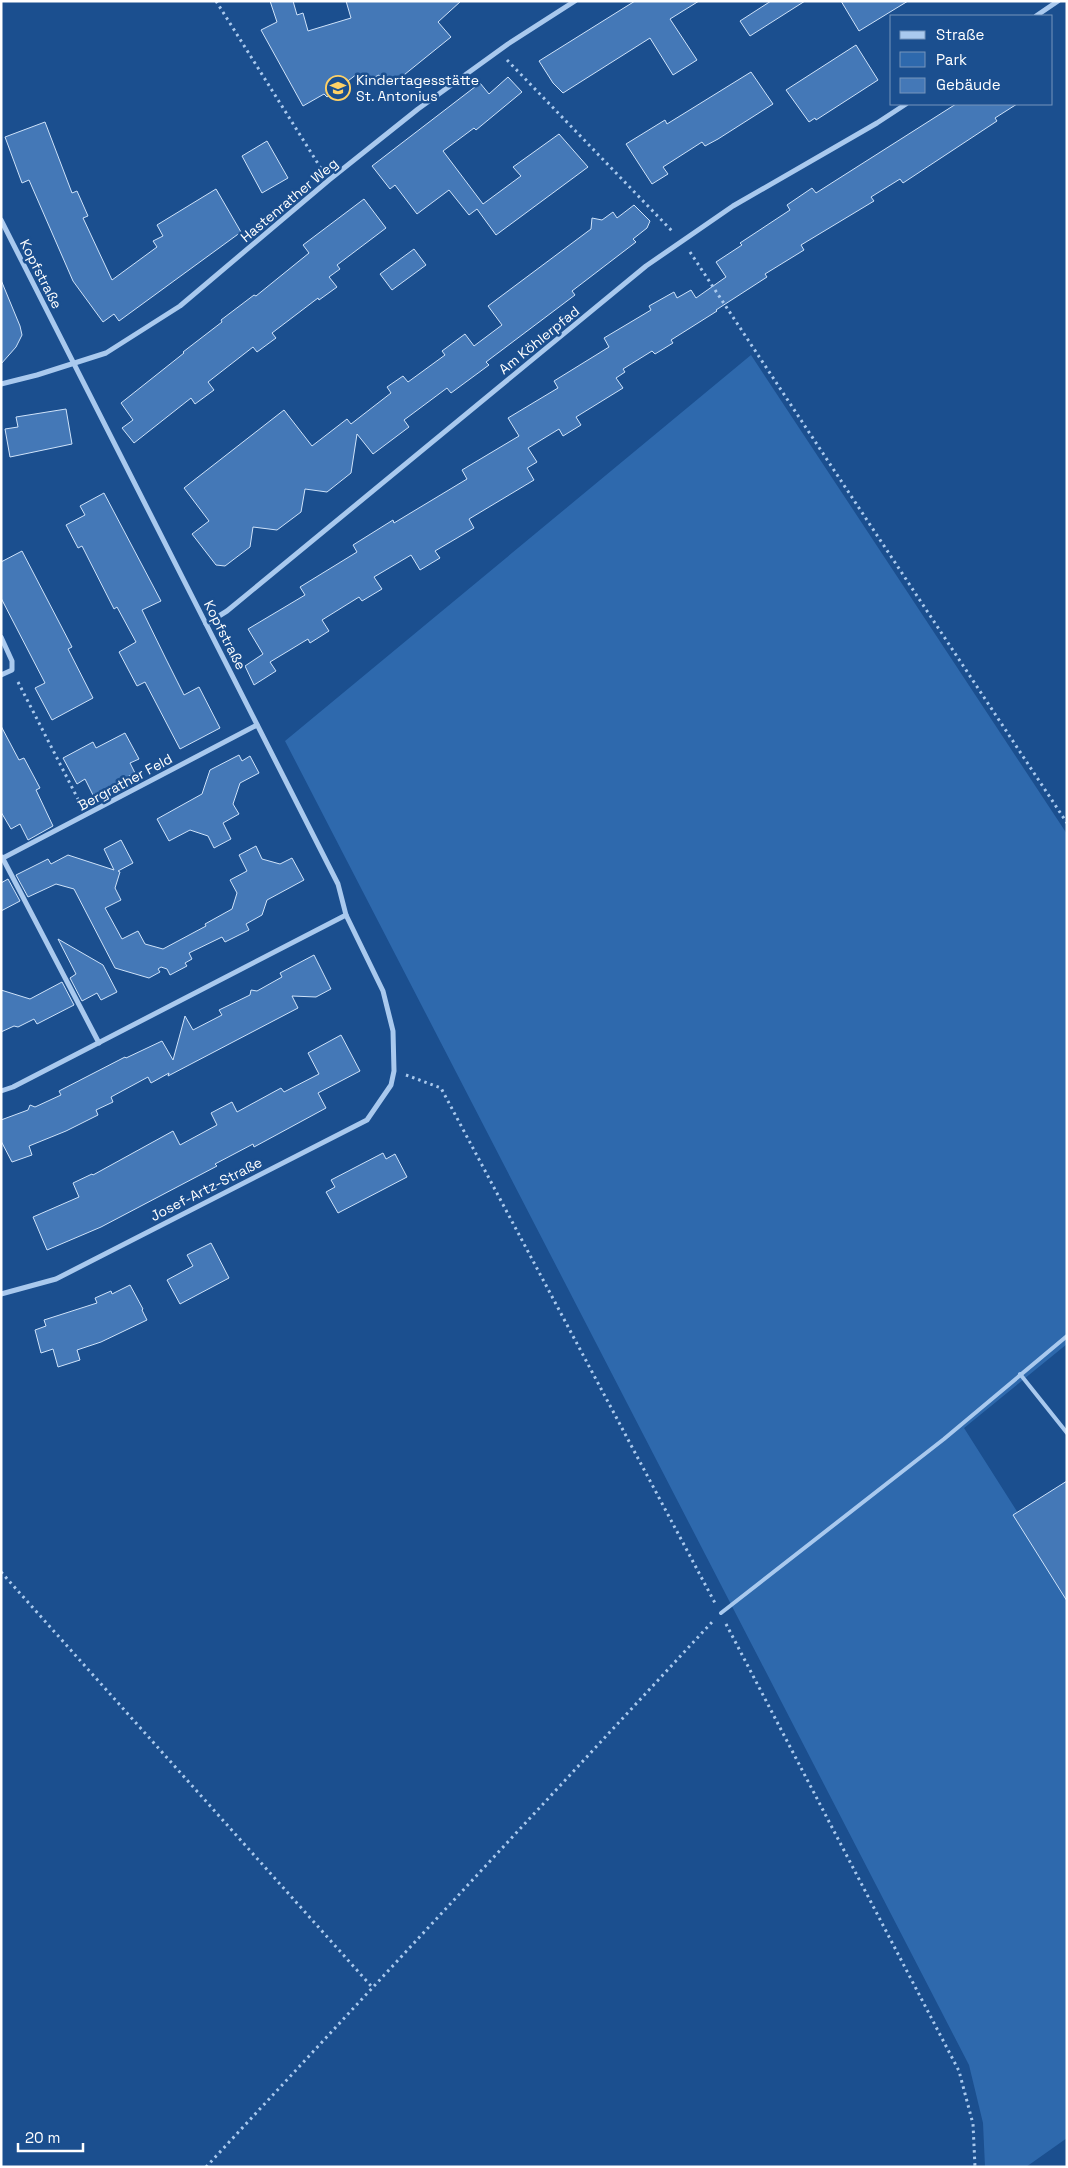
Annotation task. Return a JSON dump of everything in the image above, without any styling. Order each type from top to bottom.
[{"type":"street","name":"Hastenrather Weg","points":[[1,384],[106,353],[180,306],[329,180],[418,109],[508,44],[575,1]]},
{"type":"street","points":[[1037,15],[1058,1]]},
{"type":"street","name":"Am Köhlerpfad","points":[[206,624],[227,611],[646,266],[733,206],[877,124],[905,105]]},
{"type":"street","name":"Kopfstraße","points":[[1,220],[338,884],[346,914],[383,992],[393,1031],[394,1071]]},
{"type":"street","points":[[1,637],[12,661],[12,670],[1,675]]},
{"type":"street","name":"Bergrather Feld","points":[[99,1043],[2,858],[257,725]]},
{"type":"street","points":[[1,1091],[13,1088],[346,914]]},
{"type":"street","name":"Josef-Artz-Straße","points":[[1,1294],[56,1279],[367,1120],[391,1085],[394,1071]]},
{"type":"lane","points":[[721,1613],[944,1438],[1067,1336]]},
{"type":"lane","points":[[1020,1374],[1067,1432]]},
{"type":"path","points":[[216,1],[311,155],[329,180]]},
{"type":"path","points":[[499,52],[682,241],[1067,823]]},
{"type":"path","points":[[12,670],[86,814]]},
{"type":"path","points":[[394,1071],[442,1088],[721,1613],[959,2071],[973,2124],[975,2167]]},
{"type":"path","points":[[1,1572],[372,1987]]},
{"type":"path","points":[[206,2167],[721,1613]]},
{"type":"green space","points":[[751,355],[1067,834],[1067,1344],[964,1428],[1067,1590],[1067,2138],[1026,2167],[985,2167],[983,2123],[969,2065],[285,741]]},
{"type":"building","name":"Kindertagesstätte St. Antonius","points":[[270,1],[293,1],[297,15],[303,13],[308,31],[351,18],[346,1],[461,1],[438,22],[451,37],[394,83],[389,77],[383,81],[379,75],[364,82],[357,74],[327,97],[324,94],[303,106],[261,30],[277,22]]},
{"type":"building","points":[[635,1],[699,1],[670,19],[697,60],[673,75],[650,38],[563,93],[553,83],[539,61]]},
{"type":"building","points":[[771,1],[805,1],[750,36],[740,21]]},
{"type":"building","points":[[841,1],[908,1],[859,31]]},
{"type":"building","points":[[856,45],[878,80],[816,120],[815,118],[809,122],[786,90]]},
{"type":"building","points":[[751,72],[773,104],[718,139],[705,146],[702,142],[663,167],[668,174],[652,184],[626,144],[665,120],[667,124]]},
{"type":"building","points":[[508,77],[522,92],[476,130],[474,128],[443,151],[483,204],[521,176],[513,167],[559,134],[588,167],[496,235],[477,209],[469,215],[449,190],[417,214],[395,185],[390,189],[372,166],[480,83],[489,94]]},
{"type":"building","points":[[954,105],[1015,105],[995,118],[997,121],[903,183],[900,179],[871,197],[874,201],[801,245],[804,250],[765,274],[767,277],[671,340],[673,343],[655,354],[652,351],[623,369],[625,372],[616,378],[623,388],[576,417],[581,425],[563,436],[559,429],[528,448],[537,462],[527,468],[534,480],[469,519],[474,528],[435,551],[440,558],[420,570],[411,555],[374,577],[382,589],[362,601],[359,597],[322,620],[329,631],[310,643],[308,639],[270,662],[276,671],[254,685],[245,666],[263,654],[248,629],[305,595],[300,587],[357,552],[353,545],[393,520],[394,523],[467,479],[462,470],[519,436],[508,418],[558,388],[554,381],[609,347],[604,338],[651,310],[649,306],[674,292],[677,298],[691,290],[696,298],[726,277],[716,262],[742,245],[740,243],[790,210],[787,205],[812,188],[816,193]]},
{"type":"building","points":[[45,122],[72,193],[77,191],[88,216],[83,218],[112,280],[157,247],[153,241],[163,236],[157,225],[216,189],[241,232],[119,321],[114,314],[103,322],[73,281],[29,180],[22,183],[5,137]]},
{"type":"building","points":[[267,141],[288,178],[262,193],[242,156]]},
{"type":"building","points":[[364,199],[386,228],[337,265],[340,269],[329,277],[337,287],[319,300],[318,298],[272,333],[276,338],[257,352],[253,347],[208,382],[214,390],[195,404],[191,398],[134,443],[122,428],[133,420],[121,403],[222,322],[221,320],[254,295],[256,296],[309,253],[303,245]]},
{"type":"building","points":[[634,205],[650,221],[647,228],[633,239],[636,242],[572,291],[575,295],[486,362],[489,365],[451,393],[447,388],[404,420],[409,427],[373,454],[357,434],[351,473],[327,492],[305,489],[301,512],[277,530],[253,527],[250,547],[225,566],[216,565],[192,534],[209,521],[184,488],[284,410],[312,446],[347,419],[351,424],[391,393],[387,387],[403,376],[408,382],[445,355],[442,351],[465,334],[474,346],[502,325],[488,306],[591,229],[592,218],[602,220],[613,212],[617,218]]},
{"type":"building","points":[[414,249],[426,265],[392,290],[380,274]]},
{"type":"building","points":[[1,280],[22,335],[16,347],[1,364]]},
{"type":"building","points":[[66,409],[72,444],[10,457],[5,429],[18,427],[16,417]]},
{"type":"building","points":[[104,493],[161,601],[142,610],[166,659],[184,695],[199,687],[220,728],[180,749],[145,682],[137,686],[119,652],[136,642],[117,607],[114,609],[82,546],[78,548],[66,525],[85,515],[80,506]]},
{"type":"building","points":[[22,551],[72,647],[68,649],[93,698],[52,720],[35,688],[45,683],[1,598],[1,562]]},
{"type":"building","points":[[1,726],[19,760],[24,758],[40,788],[36,790],[53,826],[28,840],[20,824],[11,829],[1,812]]},
{"type":"building","points":[[125,733],[139,759],[130,763],[135,773],[93,795],[85,779],[77,784],[63,758],[93,742],[96,748]]},
{"type":"building","points":[[239,755],[242,761],[250,756],[259,773],[240,783],[233,804],[239,814],[223,823],[231,839],[214,848],[208,836],[190,830],[169,841],[157,819],[202,794],[210,770]]},
{"type":"building","points":[[121,840],[133,863],[118,871],[120,872],[115,888],[121,900],[105,908],[122,939],[138,931],[145,944],[163,949],[206,926],[205,924],[232,909],[237,893],[230,880],[247,871],[239,855],[256,846],[262,859],[280,864],[292,858],[304,880],[267,900],[262,915],[246,924],[249,930],[225,942],[222,937],[189,953],[192,959],[185,963],[187,966],[170,975],[167,969],[161,967],[158,969],[160,972],[149,978],[115,968],[74,889],[56,884],[28,897],[16,875],[48,859],[51,864],[68,855],[114,870],[104,849]]},
{"type":"building","points":[[8,879],[20,901],[1,911],[1,883]]},
{"type":"building","points":[[58,939],[103,965],[117,992],[101,1000],[97,993],[82,1001],[70,978],[76,974]]},
{"type":"building","points":[[314,955],[331,989],[316,997],[292,996],[298,1008],[168,1076],[169,1073],[151,1083],[148,1077],[111,1097],[113,1102],[96,1110],[98,1115],[29,1146],[32,1155],[12,1162],[1,1141],[1,1120],[28,1110],[30,1105],[35,1107],[61,1095],[59,1091],[125,1057],[162,1041],[173,1060],[185,1016],[193,1030],[222,1015],[219,1010],[250,995],[251,990],[257,991],[282,977],[280,973]]},
{"type":"building","points":[[62,982],[74,1005],[37,1024],[34,1019],[18,1027],[14,1026],[1,1032],[1,990],[30,999]]},
{"type":"building","points":[[341,1035],[360,1071],[318,1093],[326,1108],[254,1147],[253,1144],[215,1164],[217,1166],[101,1227],[47,1250],[33,1217],[79,1197],[73,1183],[93,1175],[173,1131],[180,1145],[217,1125],[211,1113],[232,1102],[237,1112],[281,1088],[284,1092],[319,1074],[308,1053]]},
{"type":"building","points":[[383,1153],[386,1159],[395,1154],[407,1177],[338,1213],[326,1192],[335,1187],[331,1180]]},
{"type":"building","points":[[211,1243],[229,1278],[180,1304],[167,1280],[193,1266],[187,1255]]},
{"type":"building","points":[[130,1285],[147,1320],[101,1342],[77,1350],[80,1360],[58,1367],[53,1349],[41,1353],[35,1330],[46,1326],[44,1320],[97,1303],[95,1298],[111,1291],[112,1294]]},
{"type":"building","points":[[1067,1481],[1067,1601],[1013,1515]]},
{"type":"place","name":"Kindertagesstätte St. Antonius","points":[[338,88]]}]
